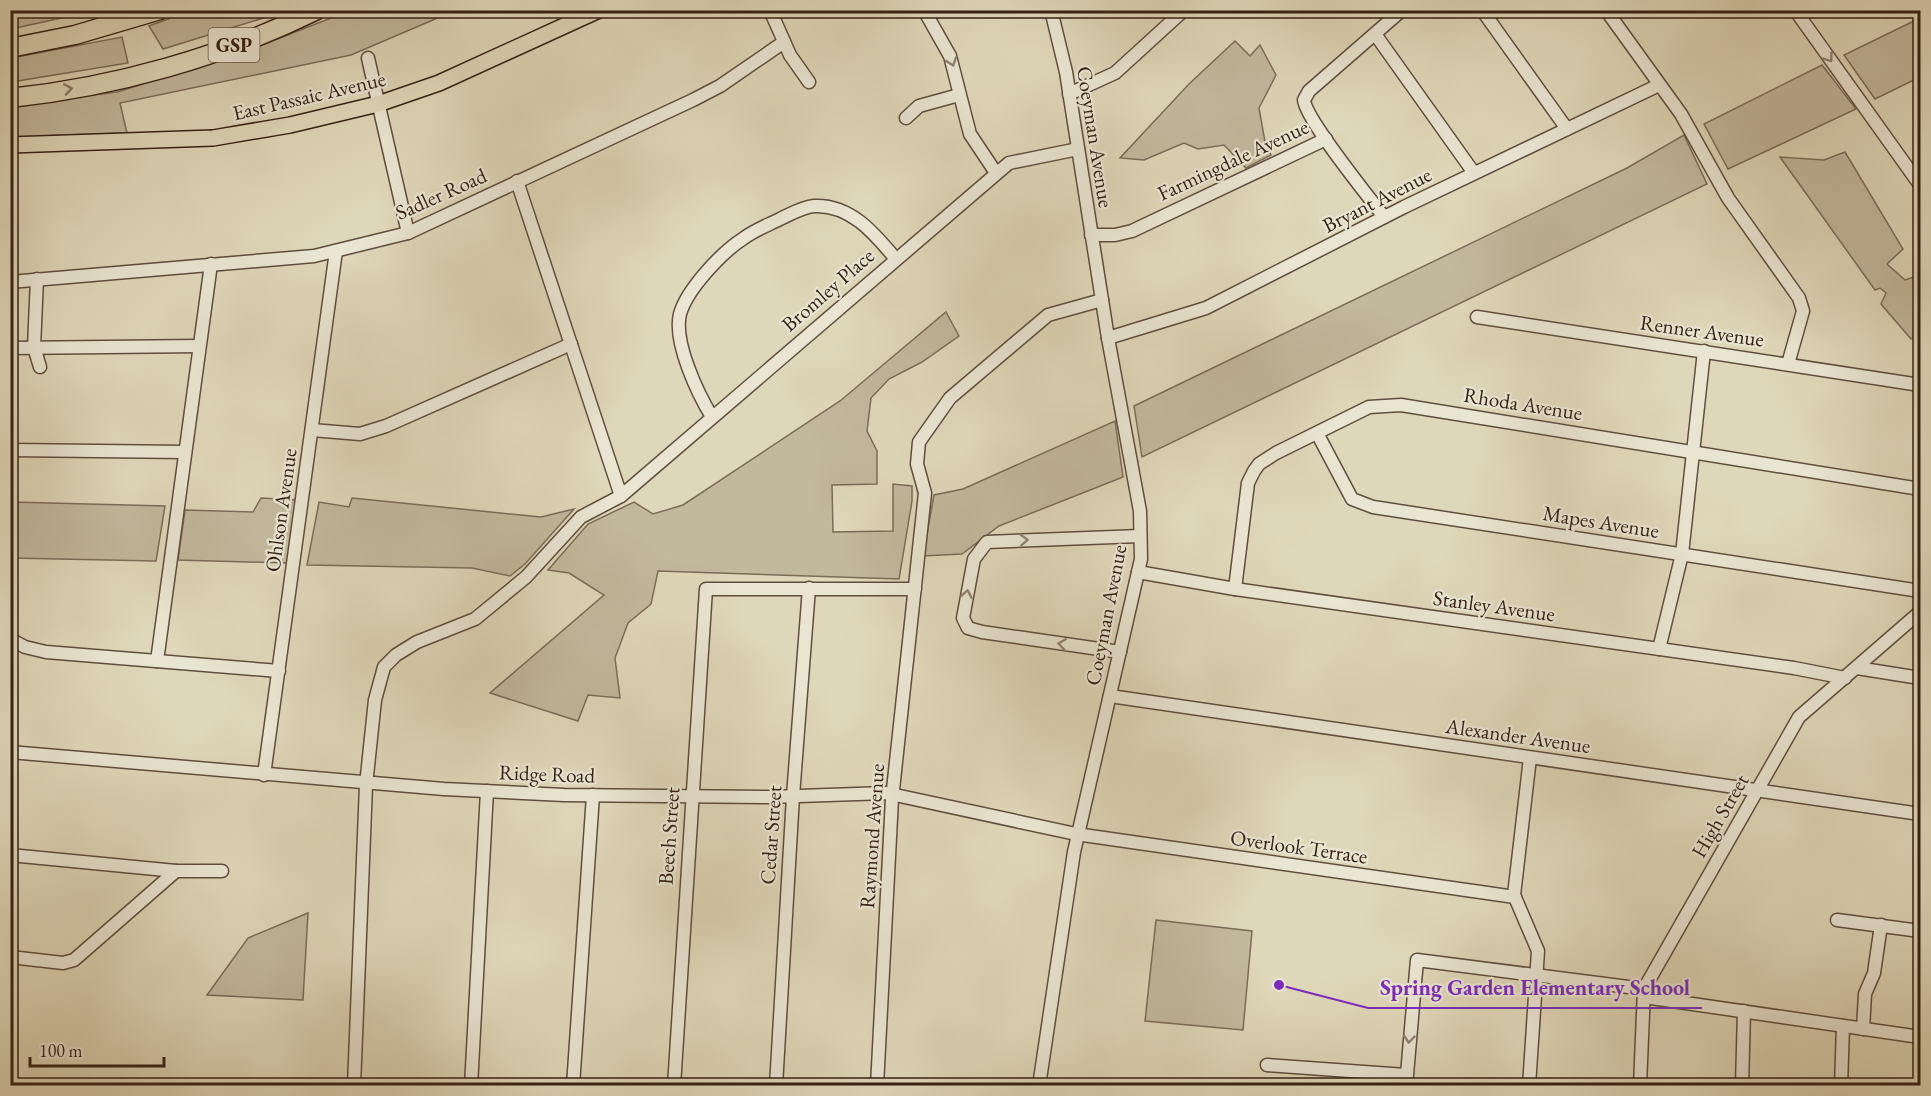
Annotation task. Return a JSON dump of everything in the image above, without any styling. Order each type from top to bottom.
[{"type":"highway","points":[[10,48],[75,35],[160,10]]},
{"type":"highway","name":"GSP","points":[[10,98],[87,86],[148,72],[277,30],[317,10]]},
{"type":"main road","name":"East Passaic Avenue","points":[[10,145],[213,138],[271,129],[378,104],[439,83],[599,10]]},
{"type":"street","points":[[770,10],[784,42],[809,82]]},
{"type":"street","points":[[924,10],[950,56],[970,134],[996,173]]},
{"type":"street","name":"Coeyman Avenue","points":[[1039,1086],[1078,835],[1138,572],[1140,536],[1140,511],[1108,338],[1069,94],[1051,10]]},
{"type":"street","points":[[1069,94],[1115,73],[1184,10]]},
{"type":"street","name":"Farmingdale Avenue","points":[[1091,235],[1132,231],[1326,139],[1304,105],[1305,96],[1402,10]]},
{"type":"street","points":[[1482,10],[1567,129]]},
{"type":"street","points":[[1606,10],[1694,135],[1728,198],[1799,298],[1803,311],[1788,364]]},
{"type":"street","points":[[1795,10],[1920,185]]},
{"type":"street","points":[[1375,34],[1474,174]]},
{"type":"street","name":"Sadler Road","points":[[10,282],[314,256],[408,233],[693,100],[720,86],[784,42]]},
{"type":"street","points":[[368,58],[408,233]]},
{"type":"street","name":"Bryant Avenue","points":[[1108,338],[1206,308],[1384,217],[1659,85]]},
{"type":"street","points":[[906,118],[919,106],[959,95]]},
{"type":"street","points":[[1326,139],[1384,217]]},
{"type":"street","name":"Bromley Place","points":[[354,1086],[367,783],[375,700],[384,667],[396,655],[417,642],[475,619],[526,577],[581,517],[621,496],[895,258],[1009,163],[1078,149]]},
{"type":"street","points":[[517,181],[621,496]]},
{"type":"street","points":[[712,417],[688,367],[680,315],[701,280],[728,250],[744,237],[799,210],[813,206],[842,212],[861,222],[895,258]]},
{"type":"street","name":"Ohlson Avenue","points":[[264,774],[336,251]]},
{"type":"street","points":[[157,661],[211,264]]},
{"type":"street","points":[[38,279],[34,347],[40,367]]},
{"type":"street","name":"Raymond Avenue","points":[[877,1086],[893,794],[925,493],[917,464],[919,442],[933,419],[950,398],[1048,315],[1102,300]]},
{"type":"street","name":"Renner Avenue","points":[[1478,317],[1920,385]]},
{"type":"street","points":[[312,430],[360,434],[386,426],[571,344]]},
{"type":"street","points":[[10,348],[200,346]]},
{"type":"street","points":[[1659,649],[1682,554],[1704,351]]},
{"type":"street","name":"Rhoda Avenue","points":[[1235,589],[1248,483],[1259,464],[1276,453],[1369,407],[1401,405],[1694,450],[1920,489]]},
{"type":"street","name":"Mapes Avenue","points":[[1317,433],[1346,490],[1352,499],[1360,503],[1920,591]]},
{"type":"street","points":[[10,450],[185,452]]},
{"type":"street","points":[[1120,652],[968,628],[963,618],[974,559],[987,542],[1140,536]]},
{"type":"street","name":"Stanley Avenue","points":[[1138,572],[1235,589],[1659,649],[1845,678]]},
{"type":"street","points":[[809,588],[915,589]]},
{"type":"street","name":"Beech Street","points":[[674,1086],[706,589],[809,588]]},
{"type":"street","name":"Cedar Street","points":[[776,1086],[793,796],[809,588]]},
{"type":"street","name":"High Street","points":[[1640,1086],[1644,989],[1799,717],[1920,612]]},
{"type":"street","points":[[10,639],[25,647],[46,652],[279,671]]},
{"type":"street","points":[[1857,668],[1920,678]]},
{"type":"street","name":"Alexander Avenue","points":[[1110,696],[1920,814]]},
{"type":"street","name":"Ridge Road","points":[[10,752],[367,783],[487,791],[691,796],[893,794],[1078,835]]},
{"type":"street","points":[[1529,1086],[1538,951],[1515,897],[1530,758]]},
{"type":"street","points":[[471,1086],[487,791]]},
{"type":"street","points":[[573,1086],[593,795]]},
{"type":"street","name":"Overlook Terrace","points":[[1078,835],[1515,897]]},
{"type":"street","points":[[10,855],[176,871],[222,872]]},
{"type":"street","points":[[10,957],[63,963],[74,960],[176,871]]},
{"type":"street","points":[[1837,920],[1920,931]]},
{"type":"street","points":[[1863,1029],[1865,994],[1874,974],[1881,925]]},
{"type":"street","points":[[1267,1065],[1406,1081],[1417,960],[1644,989],[1652,991],[1651,998],[1920,1037]]},
{"type":"street","points":[[1742,1086],[1744,1011]]},
{"type":"street","points":[[1841,1086],[1843,1026]]},
{"type":"shaded area","points":[[11,10],[94,10],[94,11],[11,29]]},
{"type":"shaded area","points":[[193,10],[286,11],[163,49],[149,26]]},
{"type":"shaded area","points":[[349,11],[454,11],[351,55],[120,103],[127,133],[11,137],[10,105],[117,92],[241,53]]},
{"type":"shaded area","points":[[1920,18],[1920,77],[1875,99],[1844,55]]},
{"type":"shaded area","points":[[122,37],[128,63],[11,82],[11,58]]},
{"type":"shaded area","points":[[1235,41],[1250,56],[1260,45],[1276,75],[1259,108],[1265,142],[1271,155],[1246,168],[1224,145],[1198,149],[1184,143],[1144,160],[1120,158],[1189,84]]},
{"type":"shaded area","points":[[1822,65],[1856,109],[1728,169],[1704,124]]},
{"type":"shaded area","points":[[1684,135],[1707,184],[1142,457],[1134,406],[1627,168]]},
{"type":"shaded area","points":[[1845,152],[1903,249],[1887,264],[1905,280],[1920,275],[1920,299],[1915,306],[1920,310],[1920,331],[1911,339],[1881,304],[1886,293],[1880,288],[1875,290],[1780,157],[1824,160]]},
{"type":"shaded area","points":[[946,312],[959,336],[922,362],[889,379],[871,398],[867,431],[877,451],[877,484],[832,485],[833,532],[893,531],[893,484],[912,486],[912,501],[899,579],[658,571],[651,604],[628,623],[615,658],[620,698],[588,695],[578,721],[490,693],[604,595],[569,573],[548,570],[588,524],[634,502],[653,514],[683,505],[840,401]]},
{"type":"shaded area","points":[[1115,421],[1123,477],[999,526],[962,554],[923,556],[934,495],[963,489]]},
{"type":"shaded area","points":[[261,498],[296,500],[287,563],[178,560],[185,510],[253,512]]},
{"type":"shaded area","points":[[352,498],[541,517],[574,509],[525,564],[510,576],[472,568],[307,565],[319,502],[349,507]]},
{"type":"shaded area","points":[[11,502],[165,506],[156,561],[11,558]]},
{"type":"shaded area","points":[[308,913],[303,1000],[207,995],[248,938]]},
{"type":"shaded area","points":[[1156,920],[1252,931],[1243,1030],[1145,1021]]},
{"type":"place","name":"Spring Garden Elementary School","points":[[1279,985]]}]
